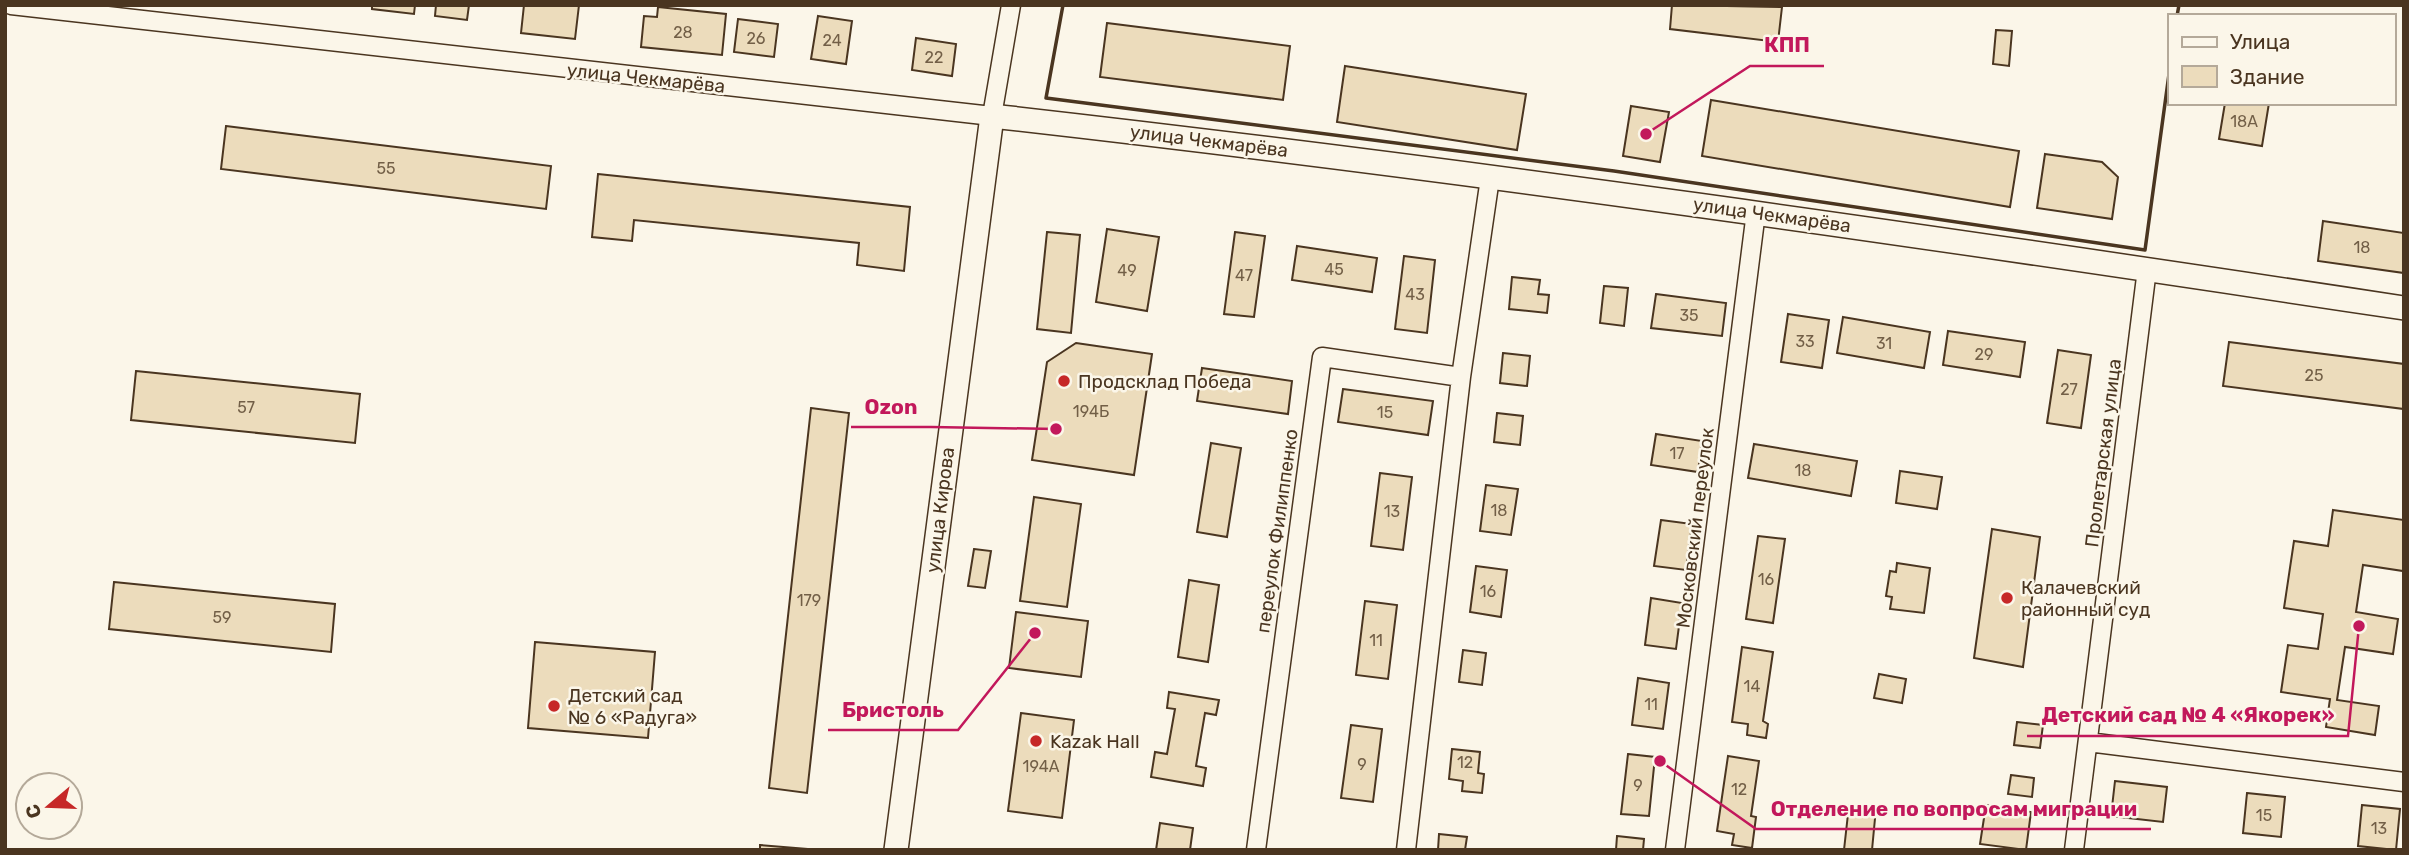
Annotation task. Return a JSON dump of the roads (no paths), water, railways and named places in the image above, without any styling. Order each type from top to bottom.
[{"type":"street","name":"улица Чекмарёва","points":[[11,5],[1207,140],[1756,212],[2404,307]]},
{"type":"street","name":"улица Кирова","points":[[896,850],[992,116],[1011,5]]},
{"type":"street","points":[[1406,850],[1461,377],[1490,178]]},
{"type":"street","name":"Московский переулок","points":[[1675,850],[1756,212]]},
{"type":"street","name":"Пролетарская улица","points":[[2074,850],[2147,269]]},
{"type":"street","name":"переулок Филиппенко","points":[[1256,850],[1322,357],[1461,377]]},
{"type":"street","points":[[2088,742],[2404,782]]},
{"type":"place","name":"КПП","points":[[1646,134]]},
{"type":"place","name":"Продсклад Победа","points":[[1064,381]]},
{"type":"place","name":"Ozon","points":[[1056,429]]},
{"type":"place","name":"Калачевский районный суд","points":[[2007,598]]},
{"type":"place","name":"Детский сад № 4 «Якорек»","points":[[2359,626]]},
{"type":"place","name":"Бристоль","points":[[1035,633]]},
{"type":"place","name":"Детский сад № 6 «Радуга»","points":[[554,706]]},
{"type":"place","name":"Kazak Hall","points":[[1036,741]]},
{"type":"place","name":"Отделение по вопросам миграции","points":[[1660,761]]}]
